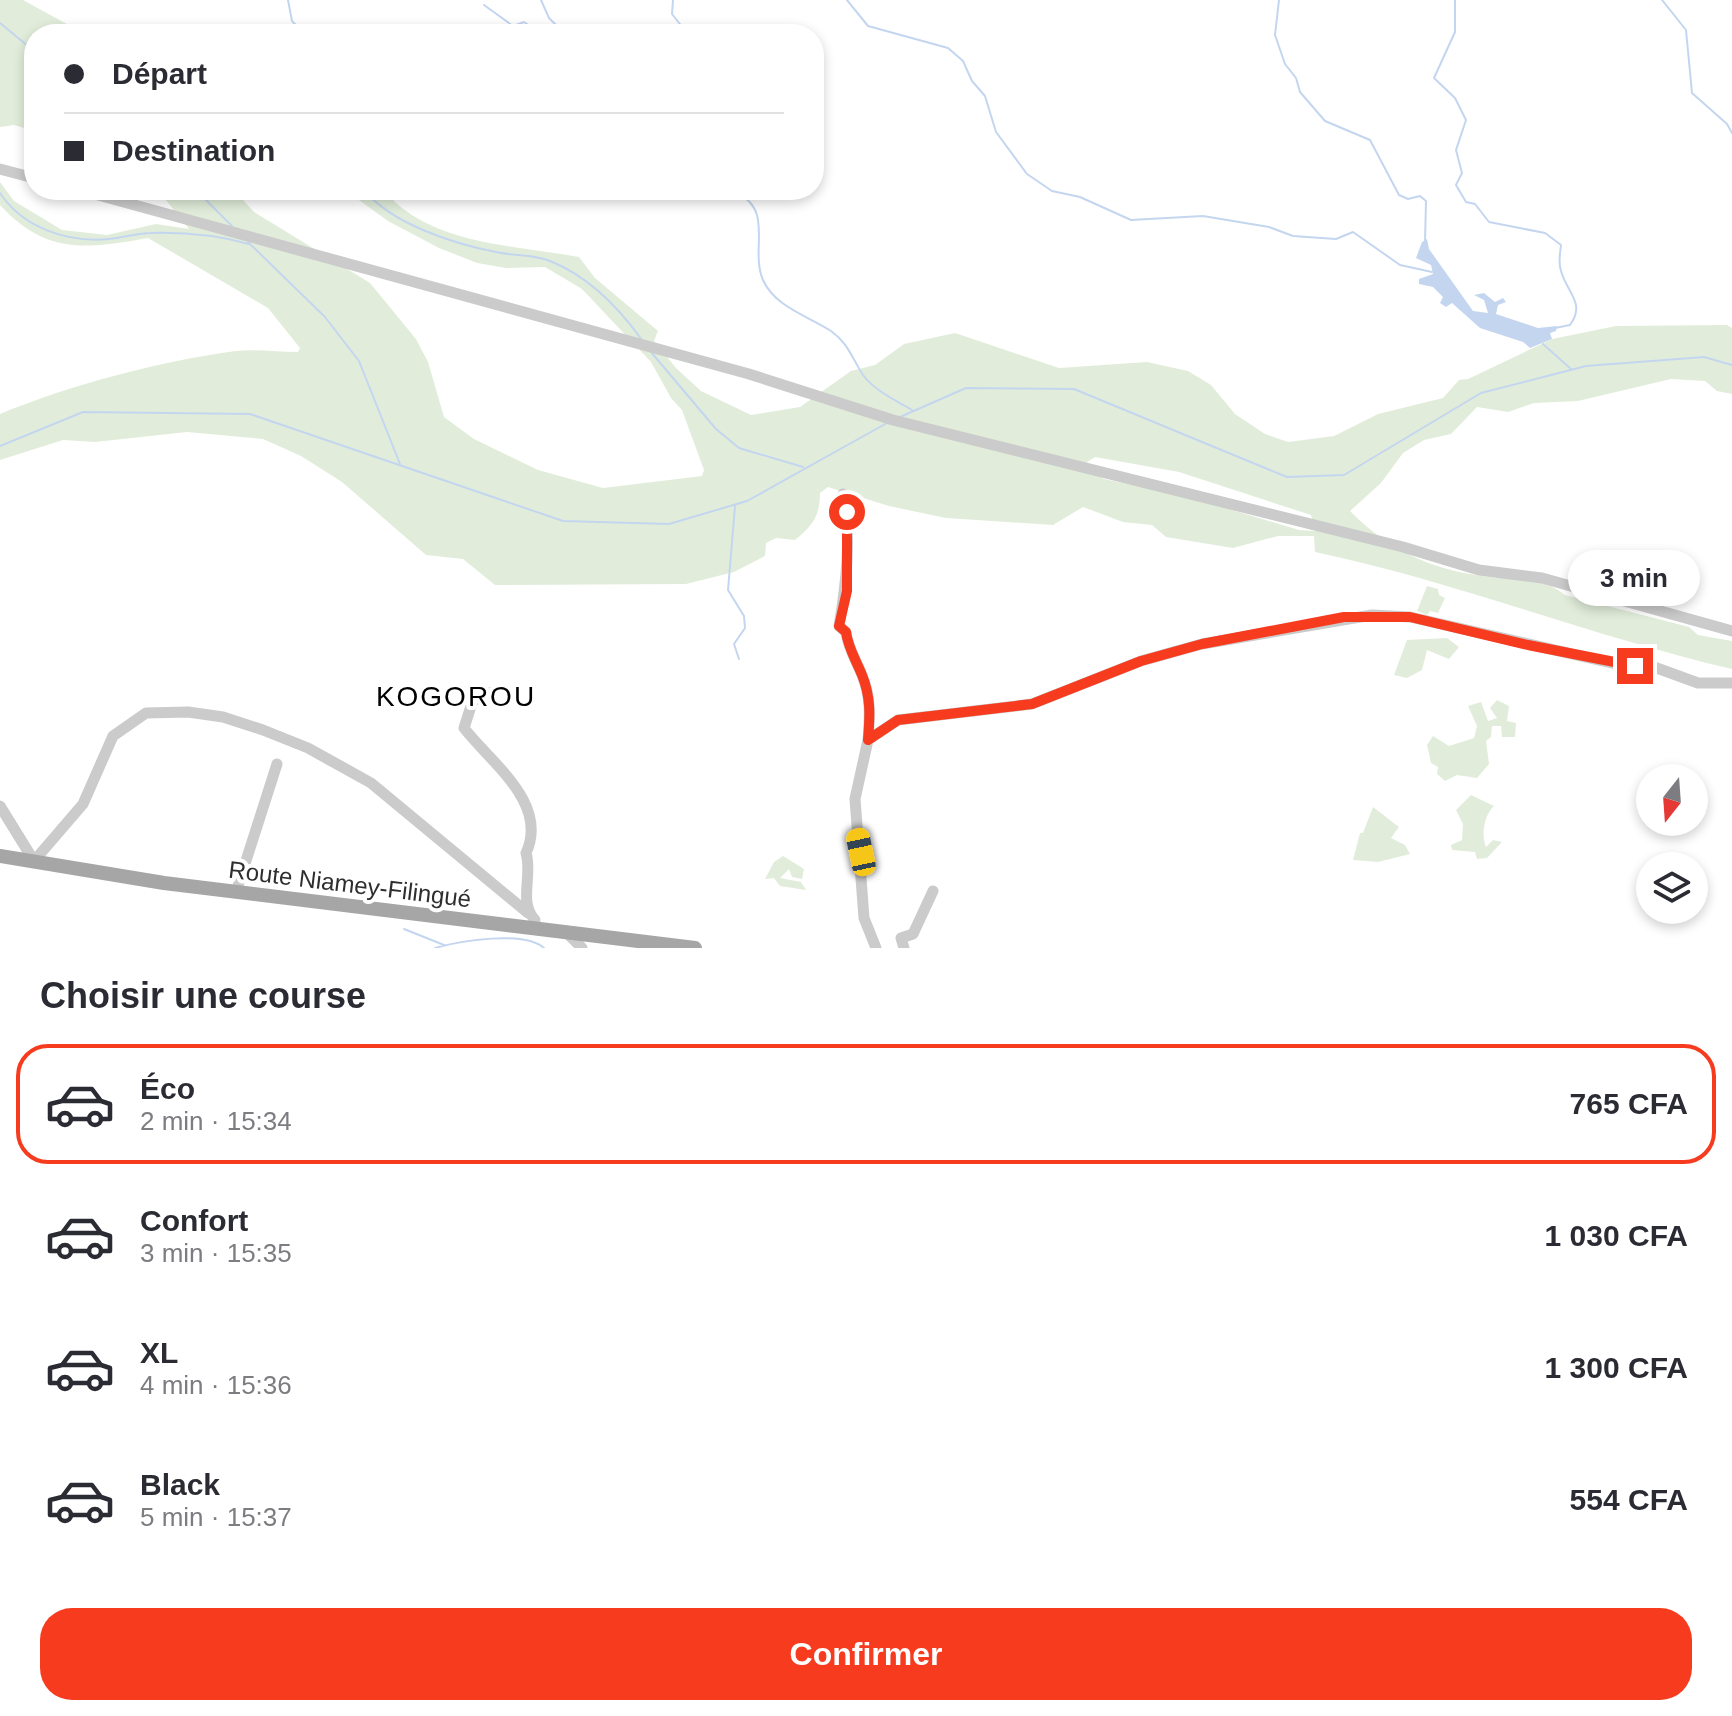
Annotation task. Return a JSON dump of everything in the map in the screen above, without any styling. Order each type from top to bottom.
[{"type":"main road","name":"Route Niamey-Filingué","points":[[0,856],[236,892],[695,948]]},
{"type":"street","points":[[0,169],[24,175]]},
{"type":"street","points":[[116,200],[749,374],[893,420],[1403,547],[1479,570],[1542,578],[1732,631]]},
{"type":"street","points":[[843,494],[847,512],[847,591],[839,626],[846,632],[848,647],[867,691],[870,706],[868,740],[855,799],[864,918],[876,948]]},
{"type":"street","points":[[868,740],[898,720],[1032,704],[1141,661],[1202,644],[1372,615],[1410,617],[1616,664],[1654,667],[1698,683],[1732,683]]},
{"type":"street","points":[[0,806],[34,861],[83,804],[91,779],[103,765],[113,736],[146,713],[188,712],[223,717],[308,748],[371,783],[531,917],[530,865],[526,853],[532,829],[528,807],[507,775],[485,756],[464,728],[472,703],[481,692],[491,693]]},
{"type":"street","points":[[236,892],[277,764]]},
{"type":"street","points":[[904,948],[901,938],[913,934],[933,891]]},
{"type":"street","points":[[569,935],[582,948]]},
{"type":"green space","points":[[0,0],[23,0],[67,24],[24,24],[24,128],[14,125],[0,127]]},
{"type":"green space","points":[[0,182],[14,201],[62,230],[107,235],[156,224],[189,229],[166,200],[243,200],[254,212],[370,283],[416,339],[428,362],[444,417],[474,439],[538,470],[603,488],[702,476],[704,470],[682,410],[671,398],[651,362],[582,289],[545,267],[506,268],[477,263],[439,248],[388,221],[359,200],[394,200],[424,222],[474,240],[579,257],[595,278],[658,331],[654,341],[676,368],[701,391],[751,415],[800,407],[851,371],[875,365],[904,344],[955,333],[1059,368],[1147,362],[1188,371],[1211,385],[1235,414],[1265,434],[1288,442],[1334,436],[1378,414],[1443,398],[1459,380],[1468,379],[1552,339],[1616,326],[1727,325],[1732,328],[1732,394],[1717,391],[1705,381],[1671,379],[1578,401],[1534,403],[1508,412],[1477,407],[1451,434],[1424,440],[1403,453],[1381,483],[1350,511],[1394,546],[1443,568],[1536,582],[1565,595],[1689,627],[1698,635],[1732,641],[1732,669],[1627,641],[1420,578],[1315,552],[1314,536],[1278,536],[1233,548],[1166,537],[1152,525],[1123,522],[1083,507],[1053,525],[946,518],[889,506],[828,487],[820,493],[814,520],[801,535],[795,540],[776,538],[766,543],[765,556],[734,572],[686,584],[495,585],[463,559],[426,555],[342,482],[301,456],[263,439],[187,432],[95,442],[63,440],[0,460],[0,414],[27,403],[85,384],[177,361],[236,351],[298,352],[300,348],[268,308],[148,238],[105,245],[68,244],[34,233],[0,205]],"holes":[[[1095,457],[1179,472],[1311,515],[1316,531],[1299,530],[1185,496],[1104,479],[1087,470],[1087,462]]]},
{"type":"green space","points":[[1427,586],[1438,589],[1439,595],[1445,598],[1438,613],[1430,611],[1427,615],[1417,611]]},
{"type":"green space","points":[[1447,638],[1459,647],[1449,659],[1427,650],[1422,670],[1407,678],[1394,675],[1407,640]]},
{"type":"green space","points":[[1497,700],[1509,706],[1507,721],[1516,723],[1515,737],[1502,737],[1501,726],[1492,726],[1491,737],[1486,741],[1489,764],[1477,778],[1457,775],[1445,781],[1437,774],[1438,767],[1431,763],[1427,745],[1433,736],[1449,746],[1474,738],[1477,726],[1468,706],[1481,702],[1488,721],[1497,718],[1490,708]]},
{"type":"green space","points":[[1471,795],[1494,806],[1486,820],[1484,842],[1486,847],[1493,840],[1502,842],[1487,858],[1477,859],[1475,852],[1452,850],[1451,845],[1462,840],[1463,824],[1456,810]]},
{"type":"green space","points":[[1373,807],[1399,827],[1391,838],[1405,845],[1410,854],[1378,862],[1353,860],[1360,833],[1363,833]]},
{"type":"green space","points":[[783,856],[804,869],[802,879],[792,877],[789,869],[780,878],[801,882],[806,890],[780,886],[774,878],[765,879],[774,862]]},
{"type":"water","points":[[1427,239],[1429,249],[1473,311],[1488,313],[1484,300],[1474,295],[1484,293],[1495,302],[1503,298],[1506,302],[1498,305],[1496,314],[1538,328],[1557,326],[1556,331],[1550,333],[1552,339],[1530,348],[1523,342],[1480,328],[1452,303],[1446,307],[1440,303],[1443,297],[1433,287],[1419,284],[1419,279],[1433,274],[1431,265],[1416,258],[1422,242]]},
{"type":"waterway","points":[[288,0],[295,24]]},
{"type":"waterway","points":[[541,0],[555,24]]},
{"type":"waterway","points":[[673,0],[672,14],[680,24]]},
{"type":"waterway","points":[[847,0],[868,26],[948,48],[963,61],[972,81],[985,96],[996,132],[1027,174],[1052,191],[1080,197],[1131,220],[1203,216],[1269,227],[1293,236],[1336,239],[1353,232],[1400,265],[1432,272]]},
{"type":"waterway","points":[[1279,0],[1275,35],[1285,64],[1296,78],[1300,92],[1325,121],[1370,140],[1399,195],[1408,199],[1420,196],[1426,201],[1425,242]]},
{"type":"waterway","points":[[1455,0],[1455,32],[1434,78],[1455,98],[1466,120],[1456,150],[1462,173],[1456,185],[1466,202],[1475,204],[1489,222],[1545,233],[1561,245],[1560,268],[1574,298],[1576,310],[1570,325],[1555,328]]},
{"type":"waterway","points":[[1662,0],[1686,30],[1692,93],[1727,124],[1732,133]]},
{"type":"waterway","points":[[484,5],[510,24]]},
{"type":"waterway","points":[[0,23],[24,43]]},
{"type":"waterway","points":[[518,24],[527,24]]},
{"type":"waterway","points":[[0,193],[21,216],[48,231],[63,235],[93,240],[146,233],[176,233],[213,236],[249,244]]},
{"type":"waterway","points":[[206,200],[232,226]]},
{"type":"waterway","points":[[374,200],[407,222],[443,238],[503,253],[544,259],[564,267],[602,294],[642,340]]},
{"type":"waterway","points":[[747,200],[758,218],[759,267],[768,289],[784,304],[837,336],[873,386],[912,410]]},
{"type":"waterway","points":[[248,242],[325,317],[359,361],[400,464]]},
{"type":"waterway","points":[[1543,344],[1571,369]]},
{"type":"waterway","points":[[651,352],[716,429],[739,448],[803,467]]},
{"type":"waterway","points":[[900,417],[966,388],[1074,389],[1287,477],[1344,475],[1481,393],[1586,366],[1704,357],[1732,365]]},
{"type":"waterway","points":[[0,446],[83,412],[250,414],[563,521],[669,524],[747,501],[887,423]]},
{"type":"waterway","points":[[735,506],[728,590],[744,616],[745,628],[734,644],[739,659]]},
{"type":"waterway","points":[[404,929],[444,945]]},
{"type":"waterway","points":[[435,948],[475,940],[507,938],[522,939],[544,948]]},
{"type":"district","name":"KOGOROU","points":[[456,696]]},
{"type":"route","points":[[847,512],[844,549],[847,591],[839,626],[846,632],[848,647],[867,691],[870,706],[868,740],[885,725],[898,720],[995,711],[1032,704],[1141,661],[1202,644],[1344,617],[1410,617],[1635,666]]}]
